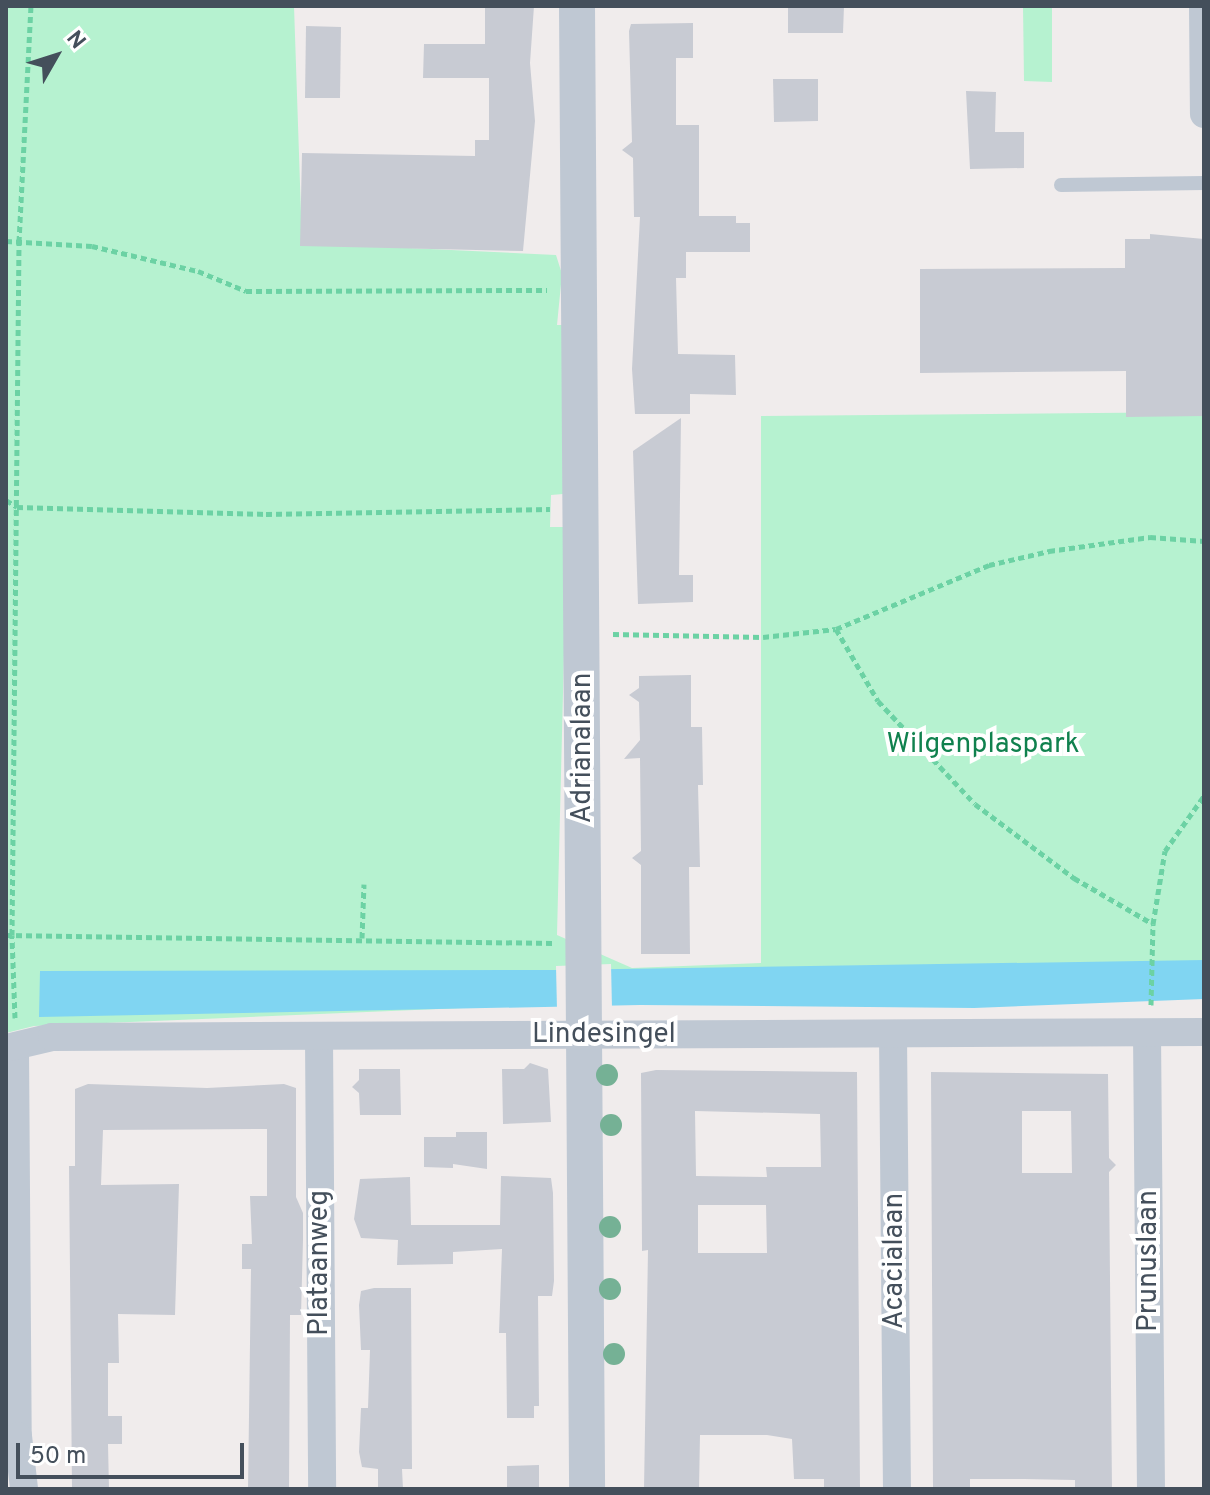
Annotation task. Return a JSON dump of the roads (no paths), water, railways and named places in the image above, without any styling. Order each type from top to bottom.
[{"type":"street","name":"Adrianalaan","points":[[577,6],[587,1489]]},
{"type":"street","points":[[1203,6],[1204,114]]},
{"type":"street","name":"Lindesingel","points":[[10,1047],[52,1037],[319,1037],[583,1028],[893,1034],[1149,1026],[1204,1032]]},
{"type":"street","name":"Prunuslaan","points":[[1149,1026],[1151,1489]]},
{"type":"street","name":"Acacialaan","points":[[893,1034],[897,1489]]},
{"type":"street","name":"Plataanweg","points":[[319,1037],[322,1489]]},
{"type":"street","points":[[10,1047],[18,1479]]},
{"type":"lane","points":[[1061,185],[1204,183]]},
{"type":"water","points":[[1204,960],[1204,999],[974,1008],[640,1005],[39,1017],[40,971],[555,970]]},
{"type":"park label","name":"Wilgenplaspark","points":[[983,745]]}]
